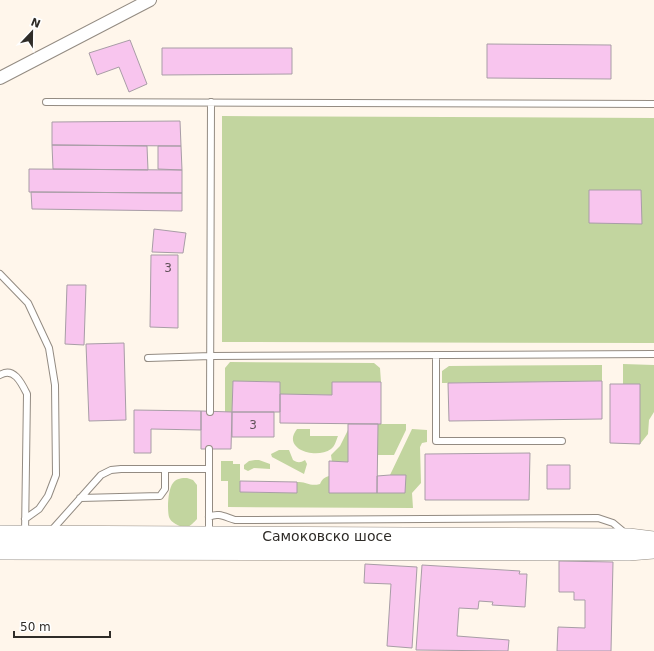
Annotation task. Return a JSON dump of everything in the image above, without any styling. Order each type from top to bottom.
[{"type":"main road","name":"Самоковско шосе","points":[[0,534],[25,527],[47,535],[209,535],[563,531],[628,537],[652,547]]},
{"type":"main road","name":"Самоковско шосе","points":[[0,551],[629,552],[652,547]]},
{"type":"street","points":[[0,78],[150,0]]},
{"type":"lane","points":[[46,102],[654,104]]},
{"type":"lane","points":[[210,412],[211,102]]},
{"type":"lane","points":[[0,274],[28,303],[49,348],[55,385],[56,475],[48,496],[25,527]]},
{"type":"lane","points":[[148,358],[211,356],[654,354]]},
{"type":"lane","points":[[436,355],[436,441],[562,441]]},
{"type":"lane","points":[[0,375],[4,373],[12,373],[17,377],[27,394],[25,527]]},
{"type":"lane","points":[[209,449],[209,535]]},
{"type":"lane","points":[[47,535],[101,475],[111,470],[209,468]]},
{"type":"lane","points":[[80,498],[160,496],[165,489],[165,469]]},
{"type":"lane","points":[[209,517],[214,514],[218,514],[235,520],[598,518],[613,523],[628,537]]},
{"type":"lane","points":[[558,519],[563,531]]},
{"type":"green space","points":[[222,116],[654,118],[654,343],[222,342]]},
{"type":"green space","points":[[230,362],[374,363],[380,368],[381,382],[332,382],[332,395],[280,394],[280,382],[233,381],[232,412],[225,412],[225,368]]},
{"type":"green space","points":[[623,364],[654,365],[654,412],[649,420],[648,434],[640,444],[640,384],[623,384]]},
{"type":"green space","points":[[602,365],[602,381],[442,383],[442,371],[449,366]]},
{"type":"green space","points":[[378,424],[406,424],[406,430],[394,455],[377,455]]},
{"type":"green space","points":[[297,429],[310,429],[310,436],[338,436],[331,449],[325,452],[309,453],[302,451],[293,442],[293,436]]},
{"type":"green space","points":[[412,429],[427,430],[427,442],[422,443],[420,447],[421,483],[412,493],[413,508],[228,507],[228,481],[221,481],[221,461],[233,461],[233,464],[240,464],[240,492],[296,493],[297,482],[316,485],[320,484],[324,478],[329,476],[329,493],[405,493],[405,475],[390,475]]},
{"type":"green space","points":[[348,430],[348,462],[332,462],[331,455],[340,446]]},
{"type":"green space","points":[[279,450],[289,450],[293,460],[296,462],[305,460],[307,464],[304,474],[272,457],[271,454]]},
{"type":"green space","points":[[255,460],[270,464],[270,469],[254,468],[248,471],[244,469],[244,465],[249,461]]},
{"type":"green space","points":[[181,478],[193,480],[197,485],[197,519],[190,526],[182,527],[176,525],[169,517],[169,494],[171,486],[175,481]]},
{"type":"building","points":[[130,40],[147,84],[129,92],[119,67],[97,75],[89,53]]},
{"type":"building","points":[[487,44],[611,45],[611,79],[487,78]]},
{"type":"building","points":[[162,48],[292,48],[292,74],[162,75]]},
{"type":"building","points":[[180,121],[181,146],[52,145],[52,122]]},
{"type":"building","points":[[52,145],[147,146],[148,170],[53,169]]},
{"type":"building","points":[[158,146],[181,146],[182,170],[158,169]]},
{"type":"building","points":[[29,169],[182,170],[182,193],[29,192]]},
{"type":"building","points":[[589,190],[641,190],[642,224],[589,223]]},
{"type":"building","points":[[31,192],[182,193],[182,211],[32,209]]},
{"type":"building","points":[[154,229],[186,233],[183,253],[152,252]]},
{"type":"building","points":[[151,255],[178,255],[178,328],[150,327]]},
{"type":"building","points":[[67,285],[86,285],[84,345],[65,344]]},
{"type":"building","points":[[124,343],[126,420],[89,421],[86,344]]},
{"type":"building","points":[[233,381],[280,382],[280,412],[232,412]]},
{"type":"building","points":[[602,381],[602,419],[449,421],[448,383]]},
{"type":"building","points":[[332,382],[381,382],[381,424],[280,423],[280,394],[332,395]]},
{"type":"building","points":[[610,384],[640,384],[640,444],[610,443]]},
{"type":"building","points":[[134,410],[201,411],[201,430],[151,429],[151,453],[134,453]]},
{"type":"building","points":[[201,411],[232,412],[231,449],[201,449]]},
{"type":"building","points":[[232,412],[274,412],[274,437],[232,437]]},
{"type":"building","points":[[348,424],[378,424],[377,493],[329,493],[329,461],[348,462]]},
{"type":"building","points":[[530,453],[529,500],[425,500],[425,454]]},
{"type":"building","points":[[547,465],[570,465],[570,489],[547,489]]},
{"type":"building","points":[[406,475],[405,493],[377,493],[377,476]]},
{"type":"building","points":[[240,481],[297,482],[297,493],[240,492]]},
{"type":"building","points":[[559,561],[613,562],[611,651],[557,651],[558,627],[585,628],[585,600],[574,600],[574,592],[559,592]]},
{"type":"building","points":[[365,564],[417,567],[412,648],[387,646],[391,584],[364,583]]},
{"type":"building","points":[[422,565],[520,571],[519,574],[527,574],[525,607],[492,605],[493,602],[479,601],[478,609],[459,608],[457,636],[509,640],[508,651],[416,650]]}]
